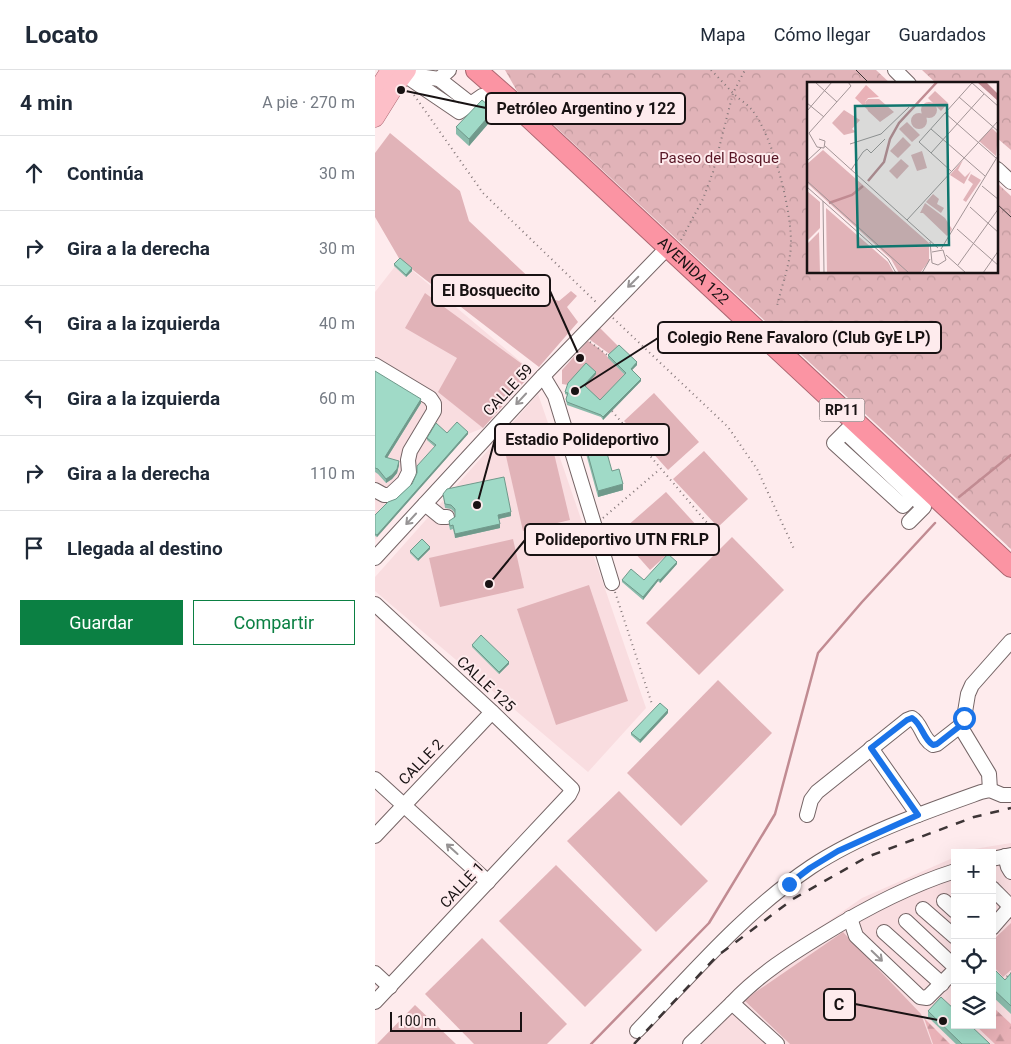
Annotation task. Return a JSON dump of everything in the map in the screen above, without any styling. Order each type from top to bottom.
[{"type":"highway","name":"AVENIDA 122","points":[[476,70],[671,250],[908,491],[1011,567]]},
{"type":"highway","name":"AVENIDA 122","points":[[497,70],[506,96]]},
{"type":"main road","points":[[375,94],[402,72]]},
{"type":"main road","points":[[375,118],[402,72]]},
{"type":"street","points":[[895,70],[907,82]]},
{"type":"street","points":[[402,72],[419,76],[444,74],[471,104]]},
{"type":"street","points":[[402,72],[459,112],[482,96],[506,96]]},
{"type":"street","points":[[999,171],[1011,182]]},
{"type":"street","name":"CALLE 59","points":[[375,558],[605,310],[671,250]]},
{"type":"street","points":[[375,365],[430,398],[434,404],[433,411],[410,451],[408,460],[409,472],[404,482],[390,495],[384,495],[375,490]]},
{"type":"street","points":[[543,376],[555,396],[612,583]]},
{"type":"street","points":[[850,430],[839,448],[908,491],[924,506],[909,522]]},
{"type":"street","points":[[425,504],[441,517],[447,517]]},
{"type":"street","name":"CALLE 125","points":[[375,604],[572,789]]},
{"type":"street","points":[[807,815],[811,800],[817,792],[907,720],[912,718],[916,721],[928,742],[933,745],[960,726],[964,718],[967,694],[972,685],[1011,641]]},
{"type":"street","name":"CALLE 2","points":[[375,836],[492,712]]},
{"type":"street","points":[[960,726],[989,774],[990,790]]},
{"type":"street","points":[[871,748],[918,815]]},
{"type":"street","points":[[375,779],[488,882]]},
{"type":"street","name":"CALLE 1","points":[[375,1002],[569,795],[572,789]]},
{"type":"street","points":[[637,1031],[742,921],[810,868],[838,851],[918,815],[990,790],[1002,795],[1011,795]]},
{"type":"street","points":[[1003,857],[1011,872]]},
{"type":"street","points":[[690,1044],[732,1003],[787,956],[894,894],[925,880],[951,871]]},
{"type":"street","points":[[996,892],[1011,906],[996,920]]},
{"type":"street","points":[[944,901],[951,907]]},
{"type":"street","points":[[923,909],[951,934]]},
{"type":"street","points":[[850,918],[856,936],[920,997],[927,998],[951,973]]},
{"type":"street","points":[[906,921],[951,964]]},
{"type":"street","points":[[884,932],[942,984]]},
{"type":"street","points":[[375,973],[389,987]]},
{"type":"street","points":[[732,1003],[777,1044]]},
{"type":"path","points":[[711,70],[751,110],[760,122],[768,138],[789,211],[790,254],[777,306]]},
{"type":"path","points":[[671,250],[690,225],[703,199],[713,172],[733,93],[745,70]]},
{"type":"path","points":[[402,72],[483,193],[728,427],[757,469],[795,551]]},
{"type":"path","points":[[588,340],[610,356]]},
{"type":"path","points":[[612,411],[714,531]]},
{"type":"path","points":[[595,526],[660,469]]},
{"type":"path","points":[[612,583],[652,704]]},
{"type":"path","points":[[997,975],[1002,980],[1011,973]]},
{"type":"shaded area","points":[[400,260],[533,372],[483,428],[468,434],[375,540],[375,292]]},
{"type":"shaded area","points":[[538,394],[646,708],[588,772],[375,591],[375,577]]},
{"type":"shaded area","points":[[1011,843],[1011,1044],[682,1044],[745,979],[862,898],[951,859],[951,1029],[996,1029],[996,849],[974,849]]},
{"type":"green space","name":"Paseo del Bosque","points":[[505,70],[876,70],[889,82],[807,82],[807,274],[999,274],[999,185],[1011,196],[1011,549],[517,91]]},
{"type":"green space","points":[[922,70],[1011,70],[1011,150],[999,140],[999,82],[935,82]]},
{"type":"green space","points":[[390,133],[460,191],[469,221],[552,299],[559,301],[571,291],[577,296],[567,307],[578,322],[539,367],[400,260],[375,217],[375,153]]},
{"type":"green space","points":[[425,293],[533,372],[483,428],[438,392],[457,358],[405,328]]},
{"type":"green space","points":[[599,327],[619,347],[611,355],[589,339]]},
{"type":"green space","points":[[588,341],[600,349],[626,376],[600,402],[568,385],[562,384],[562,370]]},
{"type":"green space","points":[[654,393],[699,442],[668,470],[624,421]]},
{"type":"green space","points":[[552,445],[570,520],[523,531],[506,456]]},
{"type":"green space","points":[[704,451],[748,499],[718,527],[673,479]]},
{"type":"green space","points":[[666,492],[698,527],[650,570],[618,534]]},
{"type":"green space","points":[[732,537],[784,590],[699,675],[646,623]]},
{"type":"green space","points":[[513,539],[524,588],[440,607],[429,558]]},
{"type":"green space","points":[[589,585],[628,701],[556,725],[517,609]]},
{"type":"green space","points":[[718,680],[772,733],[681,826],[627,773]]},
{"type":"green space","points":[[619,791],[708,881],[656,932],[567,841]]},
{"type":"green space","points":[[556,865],[642,950],[585,1007],[499,921]]},
{"type":"green space","points":[[1011,923],[1011,970],[1003,977],[996,969],[996,937]]},
{"type":"green space","points":[[843,932],[921,1014],[932,1044],[790,1044],[744,1000]]},
{"type":"green space","points":[[482,938],[567,1024],[547,1044],[474,1044],[425,994]]},
{"type":"green space","points":[[415,1005],[456,1044],[377,1044]]},
{"type":"green space","points":[[996,1010],[1011,1024],[1011,1044],[995,1044],[979,1029],[996,1029]]},
{"type":"green space","points":[[924,1018],[950,1044],[933,1044]]},
{"type":"building","points":[[482,100],[494,110],[469,139],[456,127]]},
{"type":"building","points":[[400,258],[412,268],[406,275],[394,264]]},
{"type":"building","points":[[619,345],[637,362],[631,369],[641,379],[603,417],[567,402],[568,393],[565,392],[568,383],[586,363],[596,372],[584,385],[600,400],[626,373],[608,355]]},
{"type":"building","points":[[375,371],[421,399],[385,457],[399,461],[397,469],[386,479],[375,468]]},
{"type":"building","points":[[457,422],[468,432],[377,535],[375,534],[375,515],[388,502],[396,499],[412,484],[417,473],[417,466],[436,445],[427,438],[436,423],[447,433]]},
{"type":"building","points":[[603,439],[612,471],[619,469],[623,484],[598,491],[585,444]]},
{"type":"building","points":[[504,477],[511,512],[498,515],[500,524],[455,534],[453,525],[450,526],[449,521],[455,517],[455,509],[451,505],[445,504],[443,494],[447,489]]},
{"type":"building","points":[[422,539],[430,547],[418,559],[410,551]]},
{"type":"building","points":[[668,554],[677,562],[660,580],[658,579],[643,597],[622,580],[631,569],[644,580]]},
{"type":"building","points":[[481,635],[509,662],[499,672],[472,645]]},
{"type":"building","points":[[660,703],[668,710],[640,740],[631,733]]},
{"type":"building","points":[[996,971],[1005,980],[1011,973],[1011,1006],[996,992]]},
{"type":"building","points":[[941,997],[951,1006],[951,1029],[974,1029],[990,1044],[962,1044],[928,1011]]},
{"type":"waterway","points":[[959,497],[1011,455]]},
{"type":"waterway","points":[[591,1044],[709,923],[775,814],[818,653],[935,523]]},
{"type":"tram line","points":[[856,70],[868,82]]},
{"type":"tram line","points":[[999,206],[1011,217]]},
{"type":"railway","points":[[634,1044],[716,957],[793,899],[867,857],[974,817],[1011,808]]},
{"type":"place","name":"Petróleo Argentino y 122","points":[[401,90]]},
{"type":"place","name":"El Bosquecito","points":[[580,358]]},
{"type":"place","name":"Colegio Rene Favaloro (Club GyE LP)","points":[[575,391]]},
{"type":"place","name":"Estadio Polideportivo","points":[[477,505]]},
{"type":"place","name":"Polideportivo UTN FRLP","points":[[489,584]]},
{"type":"place","name":"C","points":[[943,1021]]},
{"type":"route","points":[[789,884],[810,868],[838,851],[918,815],[871,748],[912,718],[916,721],[928,742],[933,745],[937,744],[960,726],[964,718]]}]
